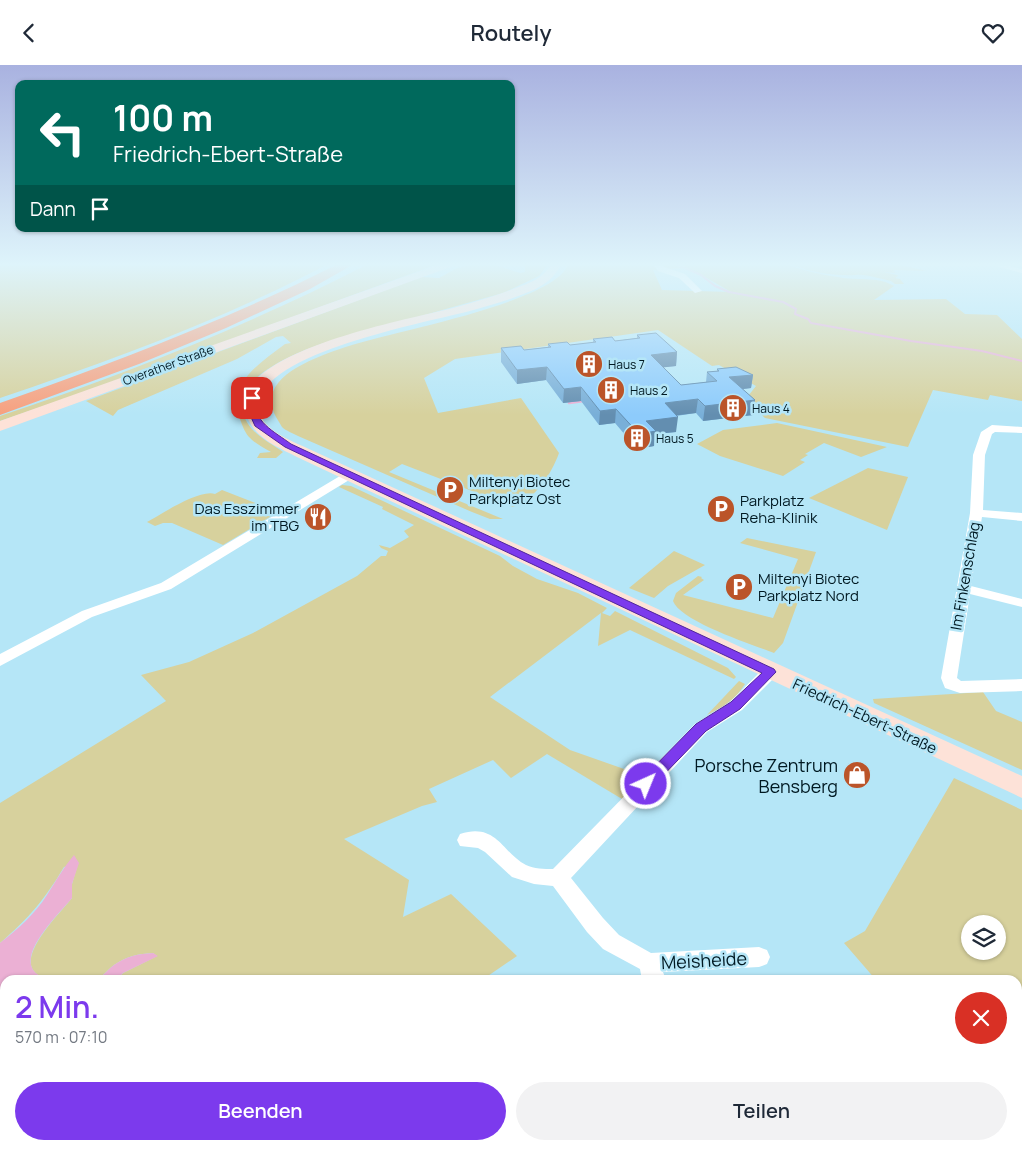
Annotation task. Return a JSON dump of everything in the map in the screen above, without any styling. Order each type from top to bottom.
[{"type":"highway","points":[[0,402],[100,366],[229,315]]},
{"type":"highway","points":[[172,345],[241,315]]},
{"type":"highway","points":[[0,409],[249,315]]},
{"type":"main road","name":"Overather Straße","points":[[0,426],[307,315]]},
{"type":"main road","name":"Friedrich-Ebert-Straße","points":[[440,315],[319,349],[279,367],[263,380],[255,392],[250,406],[258,424],[284,443],[770,672],[1022,788]]},
{"type":"street","points":[[976,513],[979,455],[987,432],[992,428],[1022,430]]},
{"type":"street","points":[[0,661],[87,615],[166,586],[307,498],[350,474]]},
{"type":"street","name":"Im Finkenschlag","points":[[1022,517],[976,513],[949,670],[951,684],[971,688],[1022,685]]},
{"type":"street","points":[[964,589],[1022,603]]},
{"type":"street","points":[[467,840],[478,839],[493,846],[518,870],[542,878],[558,877],[701,728],[736,706],[770,672]]},
{"type":"street","name":"Meisheide","points":[[558,877],[611,942],[651,972],[759,957]]},
{"type":"shaded area","points":[[0,315],[223,315],[84,369],[0,398]]},
{"type":"shaded area","points":[[263,315],[299,315],[0,421],[0,416],[141,366]]},
{"type":"shaded area","points":[[319,315],[426,315],[321,344],[276,364],[261,374],[249,386],[243,399],[243,413],[255,433],[283,452],[276,458],[257,458],[260,453],[271,452],[254,442],[246,433],[234,405],[241,385],[253,370],[285,344],[291,343],[283,336],[276,337],[237,359],[118,410],[113,416],[86,401]]},
{"type":"shaded area","points":[[469,315],[997,315],[1022,339],[1022,401],[990,395],[988,400],[933,390],[908,447],[765,418],[745,400],[756,386],[719,365],[712,366],[658,330],[455,359],[424,378],[438,413],[521,398],[559,453],[552,470],[535,492],[513,507],[402,464],[389,472],[503,519],[490,519],[298,436],[282,427],[271,402],[274,389],[283,377],[303,364],[352,345]]},
{"type":"shaded area","points":[[777,423],[887,447],[861,457],[824,443],[805,454],[808,455],[800,460],[805,462],[783,476],[720,456],[697,444],[723,430]]},
{"type":"shaded area","points":[[868,468],[908,477],[887,530],[809,498]]},
{"type":"shaded area","points":[[342,485],[351,486],[500,556],[513,566],[537,579],[578,593],[607,608],[602,613],[610,616],[615,611],[728,668],[736,677],[734,679],[630,630],[598,646],[601,613],[490,697],[570,750],[644,776],[622,799],[547,754],[511,778],[493,760],[429,789],[437,802],[422,806],[344,839],[409,880],[403,917],[451,894],[517,956],[489,975],[121,975],[157,956],[153,953],[123,959],[102,975],[37,975],[31,966],[32,955],[37,942],[46,929],[72,898],[72,884],[78,863],[64,867],[36,908],[0,943],[0,803],[166,701],[141,675],[189,662],[253,633],[357,576],[381,556],[386,556],[388,551],[379,545],[390,548],[409,537],[404,531],[414,525],[382,509],[383,507],[339,487]]},
{"type":"shaded area","points":[[222,490],[278,512],[223,545],[172,523],[163,523],[155,526],[147,522],[190,499],[208,493],[215,494]]},
{"type":"shaded area","points":[[747,538],[816,552],[783,643],[774,653],[702,624],[678,609],[673,601],[676,593],[698,576],[704,580],[683,595],[773,618],[798,559],[740,543]]},
{"type":"shaded area","points":[[674,551],[705,565],[668,586],[654,598],[629,588]]},
{"type":"shaded area","points":[[739,681],[745,684],[733,699],[707,715]]},
{"type":"shaded area","points":[[983,692],[996,711],[1022,722],[1022,770],[874,703],[873,699]]},
{"type":"shaded area","points":[[954,778],[1022,810],[1022,975],[872,975],[844,943],[865,931]]},
{"type":"shaded area","points":[[74,855],[79,863],[72,884],[72,898],[41,935],[31,957],[31,966],[38,975],[0,975],[0,943],[32,915]]},
{"type":"shaded area","points":[[153,953],[158,956],[121,975],[102,975],[123,959]]},
{"type":"building","points":[[656,333],[677,352],[651,355],[681,385],[717,381],[707,372],[736,367],[753,375],[729,377],[755,400],[705,406],[698,399],[665,403],[678,417],[646,421],[656,431],[639,434],[616,409],[600,411],[581,387],[564,389],[547,367],[517,370],[501,348],[521,346],[524,350],[551,347],[548,344],[567,342],[570,345],[596,342],[593,339],[612,337],[615,341],[640,338],[637,335]]},
{"type":"waterway","points":[[797,315],[808,319],[811,323],[911,341],[982,351],[1022,361]]},
{"type":"waterway","points":[[569,403],[584,401]]},
{"type":"place","name":"Haus 7","points":[[589,364]]},
{"type":"place","name":"Haus 2","points":[[611,390]]},
{"type":"place","name":"Haus 4","points":[[733,408]]},
{"type":"place","name":"Haus 5","points":[[637,438]]},
{"type":"place","name":"Miltenyi Biotec Parkplatz Ost","points":[[450,490]]},
{"type":"place","name":"Parkplatz Reha-Klinik","points":[[721,509]]},
{"type":"place","name":"Das Esszimmer im TBG","points":[[318,517]]},
{"type":"place","name":"Miltenyi Biotec Parkplatz Nord","points":[[739,587]]},
{"type":"place","name":"Porsche Zentrum Bensberg","points":[[857,775]]},
{"type":"route","points":[[252,398],[250,406],[258,424],[273,436],[303,453],[770,672],[736,706],[701,728],[646,784]]}]
